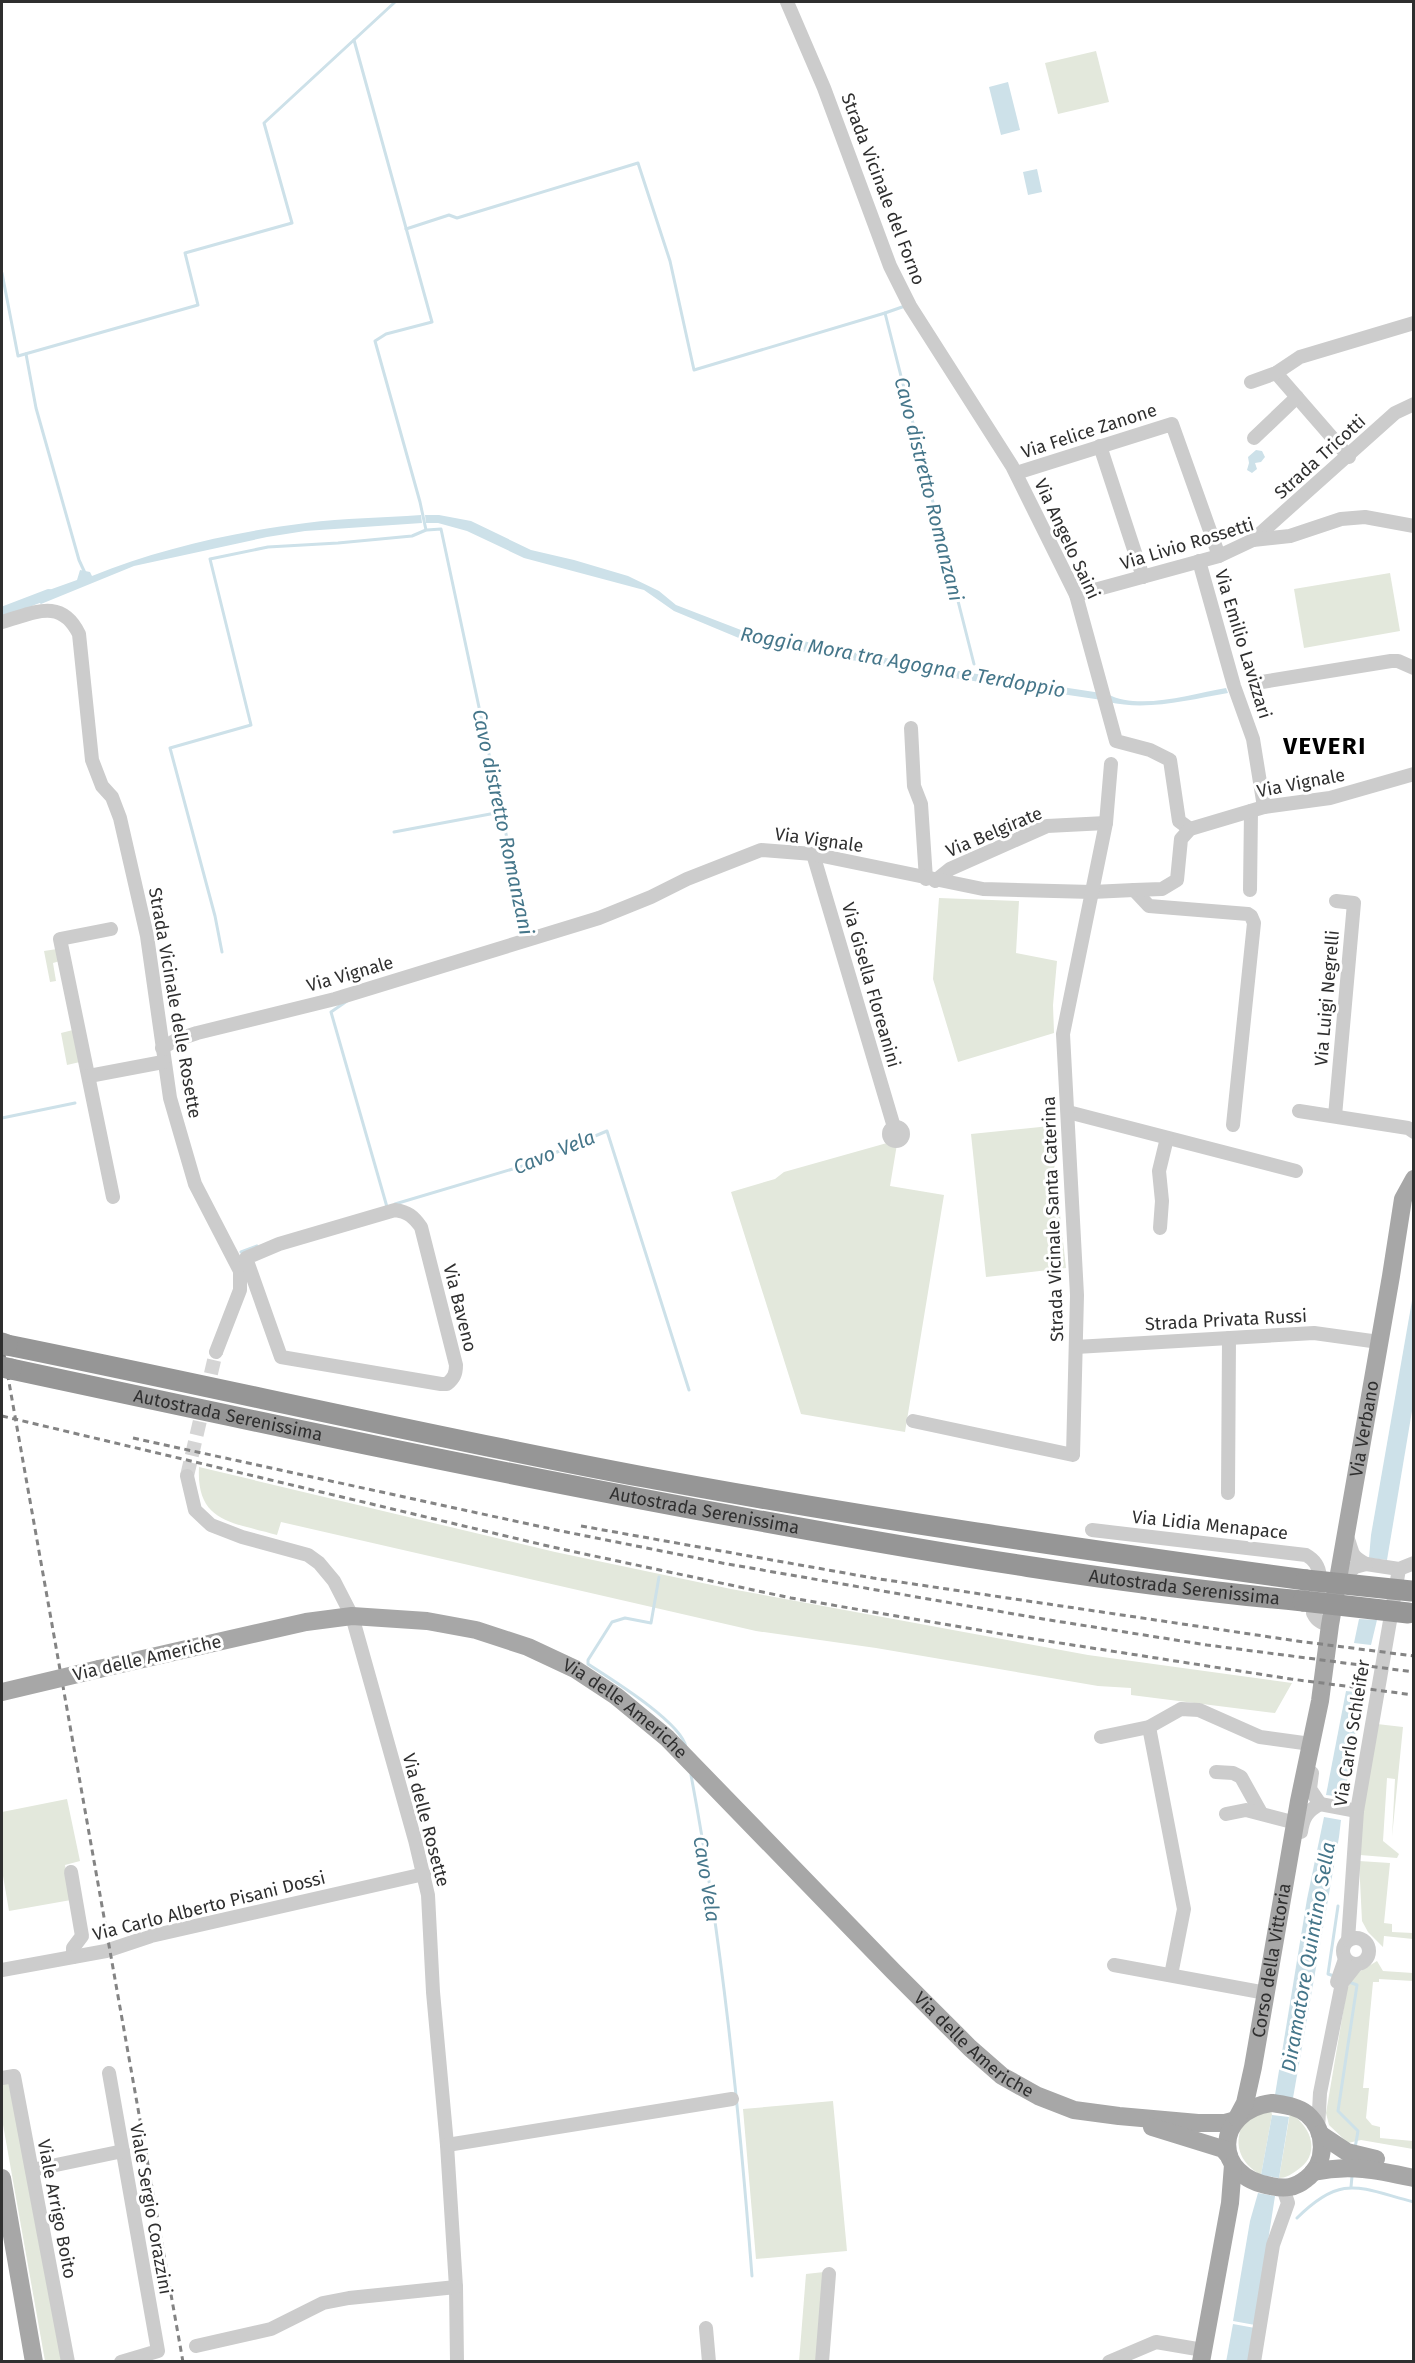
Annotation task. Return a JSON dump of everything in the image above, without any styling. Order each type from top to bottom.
[{"type":"highway","name":"Autostrada Serenissima","points":[[4,1344],[485,1446],[829,1510],[1074,1548],[1312,1573],[1412,1591]]},
{"type":"highway","name":"Autostrada Serenissima","points":[[6,1368],[467,1465],[963,1557],[1202,1592],[1411,1613]]},
{"type":"highway","points":[[239,1392],[297,1396],[708,1477]]},
{"type":"highway","points":[[1005,1528],[1074,1548]]},
{"type":"main road","name":"Via Verbano","points":[[1339,1582],[1403,1199],[1413,1179]]},
{"type":"main road","name":"Via Verbano","points":[[1391,1276],[1413,1197]]},
{"type":"main road","name":"Corso della Vittoria","points":[[1237,2119],[1245,2103],[1253,2067],[1320,1701],[1330,1625],[1339,1582]]},
{"type":"main road","name":"Via delle Americhe","points":[[2,1692],[306,1622],[352,1616],[427,1621],[476,1630],[528,1647],[575,1669],[616,1696],[667,1738],[893,1971],[970,2048],[1002,2076],[1038,2096],[1074,2110],[1198,2123],[1225,2123],[1237,2119]]},
{"type":"main road","name":"Corso della Vittoria","points":[[1253,2067],[1257,2085],[1270,2104]]},
{"type":"main road","points":[[1202,2356],[1230,2204],[1231,2161],[1228,2137],[1237,2119],[1256,2106],[1270,2104],[1294,2108],[1306,2113],[1319,2132],[1353,2161],[1413,2178]]},
{"type":"main road","name":"Via delle Americhe","points":[[1119,2116],[1223,2149],[1231,2161]]},
{"type":"main road","points":[[1231,2161],[1240,2174],[1258,2184],[1291,2188],[1313,2172],[1321,2158],[1319,2132]]},
{"type":"main road","points":[[1313,2172],[1353,2161],[1413,2166]]},
{"type":"main road","points":[[2,2178],[34,2361]]},
{"type":"main road","points":[[1230,2204],[1248,2187],[1258,2184]]},
{"type":"street","name":"Strada Vicinale del Forno","points":[[787,2],[824,88],[890,266],[909,303],[1016,473]]},
{"type":"street","points":[[1251,382],[1276,373],[1300,357],[1413,323]]},
{"type":"street","points":[[1276,373],[1349,456]]},
{"type":"street","points":[[1254,438],[1297,397]]},
{"type":"street","name":"Strada Tricotti","points":[[1253,540],[1395,413],[1413,404]]},
{"type":"street","name":"Via Felice Zanone","points":[[1016,473],[1172,424],[1219,556]]},
{"type":"street","points":[[1100,446],[1143,576]]},
{"type":"street","name":"Via Angelo Saini","points":[[1016,473],[1076,594],[1116,741],[1150,750],[1170,760],[1179,820],[1190,829]]},
{"type":"street","name":"Via Livio Rossetti","points":[[1076,594],[1219,556],[1253,540],[1290,536],[1341,519],[1365,517],[1413,526]]},
{"type":"street","name":"Via Emilio Lavizzari","points":[[1199,561],[1234,686],[1253,739],[1258,809],[1250,890]]},
{"type":"street","name":"Strada Vicinale delle Rosette","points":[[2,622],[51,610],[62,612],[72,620],[80,634],[92,760],[102,786],[112,797],[120,818],[147,936],[170,1098],[195,1184],[240,1260],[240,1290],[216,1353]]},
{"type":"street","points":[[1262,682],[1390,661],[1398,661],[1413,668]]},
{"type":"street","points":[[912,728],[914,786],[921,804],[931,880]]},
{"type":"street","name":"Strada Vicinale Santa Caterina","points":[[913,1421],[1073,1455],[1077,1295],[1063,1034],[1106,823],[1111,764]]},
{"type":"street","name":"Via Vignale","points":[[162,1048],[176,1040],[197,1033],[335,999],[623,909],[687,879],[761,850],[813,854],[983,890],[1092,892],[1162,888],[1177,879],[1181,838],[1190,829],[1258,809],[1330,798],[1413,774]]},
{"type":"street","name":"Via Belgirate","points":[[931,880],[950,869],[1047,826],[1106,823]]},
{"type":"street","name":"Via Gisella Floreanini","points":[[813,854],[894,1127]]},
{"type":"street","points":[[1134,890],[1149,906],[1248,914],[1254,923],[1233,1125]]},
{"type":"street","name":"Via Luigi Negrelli","points":[[1335,1116],[1354,903],[1336,901]]},
{"type":"street","points":[[111,929],[60,939],[113,1197]]},
{"type":"street","points":[[89,1077],[164,1062]]},
{"type":"street","points":[[1299,1111],[1408,1128],[1413,1132]]},
{"type":"street","points":[[1068,1112],[1296,1171]]},
{"type":"street","points":[[1160,1228],[1162,1201],[1159,1171],[1167,1138]]},
{"type":"street","name":"Via Baveno","points":[[395,1210],[407,1212],[421,1227],[456,1365],[456,1373],[447,1384],[441,1384],[280,1357],[240,1260],[279,1244],[395,1210]]},
{"type":"street","name":"Strada Privata Russi","points":[[1076,1347],[1314,1333],[1379,1342]]},
{"type":"street","points":[[1228,1493],[1229,1338]]},
{"type":"street","points":[[187,1476],[195,1510],[211,1525],[242,1537],[308,1555],[319,1563],[334,1581],[352,1616]]},
{"type":"street","name":"Via Lidia Menapace","points":[[1092,1530],[1291,1552],[1306,1555],[1315,1560],[1312,1573]]},
{"type":"street","points":[[1346,1535],[1355,1558],[1366,1564],[1394,1568],[1413,1563]]},
{"type":"street","points":[[1312,1573],[1342,1555]]},
{"type":"street","points":[[1339,1582],[1355,1567],[1366,1564]]},
{"type":"street","name":"Via Carlo Schleifer","points":[[1354,1939],[1352,1810],[1394,1568]]},
{"type":"street","points":[[1312,1573],[1320,1572],[1313,1613],[1316,1619],[1330,1625]]},
{"type":"street","name":"Via delle Rosette","points":[[352,1616],[428,1895],[433,1992],[447,2145],[456,2287],[457,2361]]},
{"type":"street","points":[[1101,1737],[1149,1727],[1181,1709],[1199,1710],[1260,1737],[1310,1748]]},
{"type":"street","points":[[1149,1727],[1184,1909],[1171,1975]]},
{"type":"street","name":"Corso della Vittoria","points":[[1290,1855],[1300,1842],[1303,1821],[1307,1812],[1320,1804],[1310,1789],[1313,1766],[1310,1748]]},
{"type":"street","points":[[1216,1772],[1233,1773],[1241,1777],[1261,1813]]},
{"type":"street","points":[[1320,1804],[1352,1810]]},
{"type":"street","points":[[1226,1814],[1245,1810],[1296,1823]]},
{"type":"street","points":[[71,1872],[82,1936],[73,1948],[73,1957]]},
{"type":"street","name":"Via Carlo Alberto Pisani Dossi","points":[[2,1970],[123,1947],[151,1936],[424,1874]]},
{"type":"street","points":[[1354,1939],[1367,1943],[1370,1951],[1367,1959],[1351,1961],[1343,1951],[1354,1939]]},
{"type":"street","points":[[1294,2108],[1315,2092],[1341,1978],[1351,1961]]},
{"type":"street","points":[[1114,1965],[1266,1994]]},
{"type":"street","points":[[1319,2132],[1320,2093],[1341,1978]]},
{"type":"street","name":"Viale Sergio Corazzini","points":[[109,2073],[158,2351],[121,2361]]},
{"type":"street","name":"Viale Arrigo Boito","points":[[2,2078],[14,2076],[68,2361]]},
{"type":"street","points":[[447,2145],[732,2098]]},
{"type":"street","points":[[32,2170],[123,2151]]},
{"type":"street","points":[[1254,2361],[1273,2245],[1288,2203],[1280,2188]]},
{"type":"street","points":[[822,2361],[829,2274]]},
{"type":"street","points":[[196,2346],[272,2329],[323,2303],[349,2298],[456,2287]]},
{"type":"street","points":[[706,2328],[708,2361]]},
{"type":"street","points":[[1109,2361],[1156,2342],[1202,2356]]},
{"type":"shaded area","points":[[1096,51],[1109,102],[1058,114],[1045,63]]},
{"type":"shaded area","points":[[1390,573],[1400,631],[1304,648],[1294,589]]},
{"type":"shaded area","points":[[939,898],[1019,901],[1016,953],[1057,961],[1053,1005],[1054,1033],[958,1062],[933,979]]},
{"type":"shaded area","points":[[57,949],[60,961],[53,963],[56,981],[50,982],[44,951]]},
{"type":"shaded area","points":[[73,1030],[80,1062],[67,1065],[61,1033]]},
{"type":"shaded area","points":[[1050,1126],[1066,1268],[986,1277],[971,1134]]},
{"type":"shaded area","points":[[887,1143],[897,1144],[890,1186],[944,1195],[905,1432],[801,1414],[731,1192],[775,1179],[784,1172]]},
{"type":"shaded area","points":[[199,1467],[555,1552],[731,1589],[1088,1655],[1292,1683],[1275,1713],[1131,1695],[1131,1688],[1098,1686],[876,1648],[756,1631],[281,1522],[277,1535],[232,1523],[211,1510],[204,1499]]},
{"type":"shaded area","points":[[1377,1724],[1403,1727],[1392,1837],[1395,1779],[1387,1778],[1383,1841],[1399,1854],[1397,1858],[1360,1855],[1363,1808]]},
{"type":"shaded area","points":[[67,1799],[80,1861],[65,1865],[71,1900],[9,1911],[2,1870],[2,1812]]},
{"type":"shaded area","points":[[1359,1861],[1390,1863],[1384,1923],[1392,1924],[1392,1932],[1413,1933],[1413,1939],[1384,1936],[1383,1947],[1368,1932],[1362,1921]]},
{"type":"shaded area","points":[[1377,1961],[1383,1971],[1413,1973],[1413,1981],[1379,1979],[1379,1982],[1373,1982],[1363,2088],[1369,2088],[1366,2118],[1372,2125],[1380,2127],[1380,2138],[1413,2141],[1413,2149],[1361,2140],[1348,2143],[1329,2125],[1326,2113],[1347,1989],[1354,1975]]},
{"type":"shaded area","points":[[2,2080],[8,2080],[64,2361],[45,2361],[2,2119]]},
{"type":"shaded area","points":[[833,2101],[847,2251],[756,2259],[743,2109]]},
{"type":"shaded area","points":[[1271,2110],[1261,2175],[1253,2170],[1243,2158],[1239,2136],[1245,2120]]},
{"type":"shaded area","points":[[1290,2113],[1304,2126],[1311,2141],[1311,2149],[1304,2164],[1290,2175],[1279,2178]]},
{"type":"shaded area","points":[[824,2272],[816,2361],[799,2362],[806,2274]]},
{"type":"water","points":[[1008,82],[1020,130],[1001,135],[989,87]]},
{"type":"water","points":[[1037,169],[1042,192],[1028,195],[1023,172]]},
{"type":"water","points":[[1256,450],[1262,451],[1265,457],[1261,462],[1255,463],[1257,469],[1252,473],[1247,470],[1248,457]]},
{"type":"water","points":[[421,515],[422,523],[305,531],[134,566],[41,604],[35,595],[77,580],[80,570],[90,572],[92,576],[170,550],[224,537],[320,521]]},
{"type":"water","points":[[425,515],[439,515],[471,521],[531,550],[628,576],[659,591],[676,605],[741,630],[772,634],[852,652],[964,672],[1101,693],[1102,700],[946,677],[746,641],[674,611],[644,590],[524,558],[467,531],[438,523],[426,523]]},
{"type":"water","points":[[31,598],[30,608],[2,616],[2,607]]},
{"type":"water","points":[[1226,688],[1228,693],[1153,705],[1108,702],[1107,694],[1120,699],[1150,701]]},
{"type":"water","points":[[1413,1295],[1413,1405],[1387,1560],[1369,1558],[1371,1535]]},
{"type":"water","points":[[1359,1619],[1377,1620],[1371,1645],[1354,1643]]},
{"type":"water","points":[[1346,1691],[1363,1693],[1344,1797],[1326,1795]]},
{"type":"water","name":"Diramatore Quintino Sella","points":[[1324,1817],[1341,1820],[1293,2098],[1275,2095],[1307,1899]]},
{"type":"water","points":[[1272,2115],[1289,2117],[1279,2178],[1261,2175]]},
{"type":"water","points":[[1258,2193],[1275,2196],[1255,2325],[1233,2321],[1250,2221]]},
{"type":"water","points":[[1233,2324],[1255,2328],[1249,2361],[1226,2362]]},
{"type":"waterway","name":"Cavo distretto Romanzani","points":[[2,273],[18,356],[198,305],[185,253],[292,223],[264,123],[395,2]]},
{"type":"waterway","name":"Cavo distretto Romanzani","points":[[222,952],[215,916],[170,748],[251,725],[210,559],[268,547],[412,536],[426,530],[375,341],[386,334],[432,322],[354,40]]},
{"type":"waterway","name":"Cavo distretto Romanzani","points":[[406,229],[449,215],[457,218],[638,163],[670,261],[694,370],[885,313],[974,664]]},
{"type":"waterway","name":"Cavo distretto Romanzani","points":[[885,313],[905,306]]},
{"type":"waterway","name":"Cavo distretto Romanzani","points":[[26,354],[36,408],[79,560],[85,573]]},
{"type":"waterway","name":"Cavo distretto Romanzani","points":[[427,530],[441,529],[528,937]]},
{"type":"waterway","name":"Roggia Mora tra Agogna e Terdoppio","points":[[2,612],[49,594]]},
{"type":"waterway","points":[[394,832],[501,812]]},
{"type":"waterway","points":[[347,1001],[331,1012],[387,1207]]},
{"type":"waterway","name":"Cavo Vela","points":[[2,1118],[75,1103]]},
{"type":"waterway","name":"Cavo Vela","points":[[395,1204],[526,1165],[607,1131],[689,1390]]},
{"type":"waterway","name":"Cavo Vela","points":[[241,1252],[257,1246]]},
{"type":"waterway","name":"Cavo Vela","points":[[659,1577],[651,1623],[625,1618],[612,1622],[588,1660],[588,1664],[659,1714],[672,1726],[686,1747]]},
{"type":"waterway","name":"Cavo Vela","points":[[691,1775],[712,1899],[728,2024],[752,2276]]},
{"type":"waterway","name":"Diramatore Quintino Sella","points":[[1334,1976],[1328,1974],[1338,1906]]},
{"type":"waterway","points":[[1349,1982],[1357,1985],[1338,2111],[1358,2131],[1355,2148]]},
{"type":"waterway","points":[[1351,2187],[1352,2176]]},
{"type":"waterway","points":[[1297,2218],[1313,2204],[1339,2189],[1365,2189],[1414,2202]]},
{"type":"tunnel","points":[[187,1476],[216,1352]]},
{"type":"railway","points":[[2,1343],[183,2362]]},
{"type":"railway","points":[[2,1416],[552,1547],[791,1598],[1291,1679],[1414,1695]]},
{"type":"railway","points":[[133,1438],[556,1530],[722,1563],[1207,1645],[1414,1672]]},
{"type":"railway","points":[[581,1526],[873,1578],[1297,1641],[1414,1656]]},
{"type":"district","name":"VEVERI","points":[[1325,746]]}]
